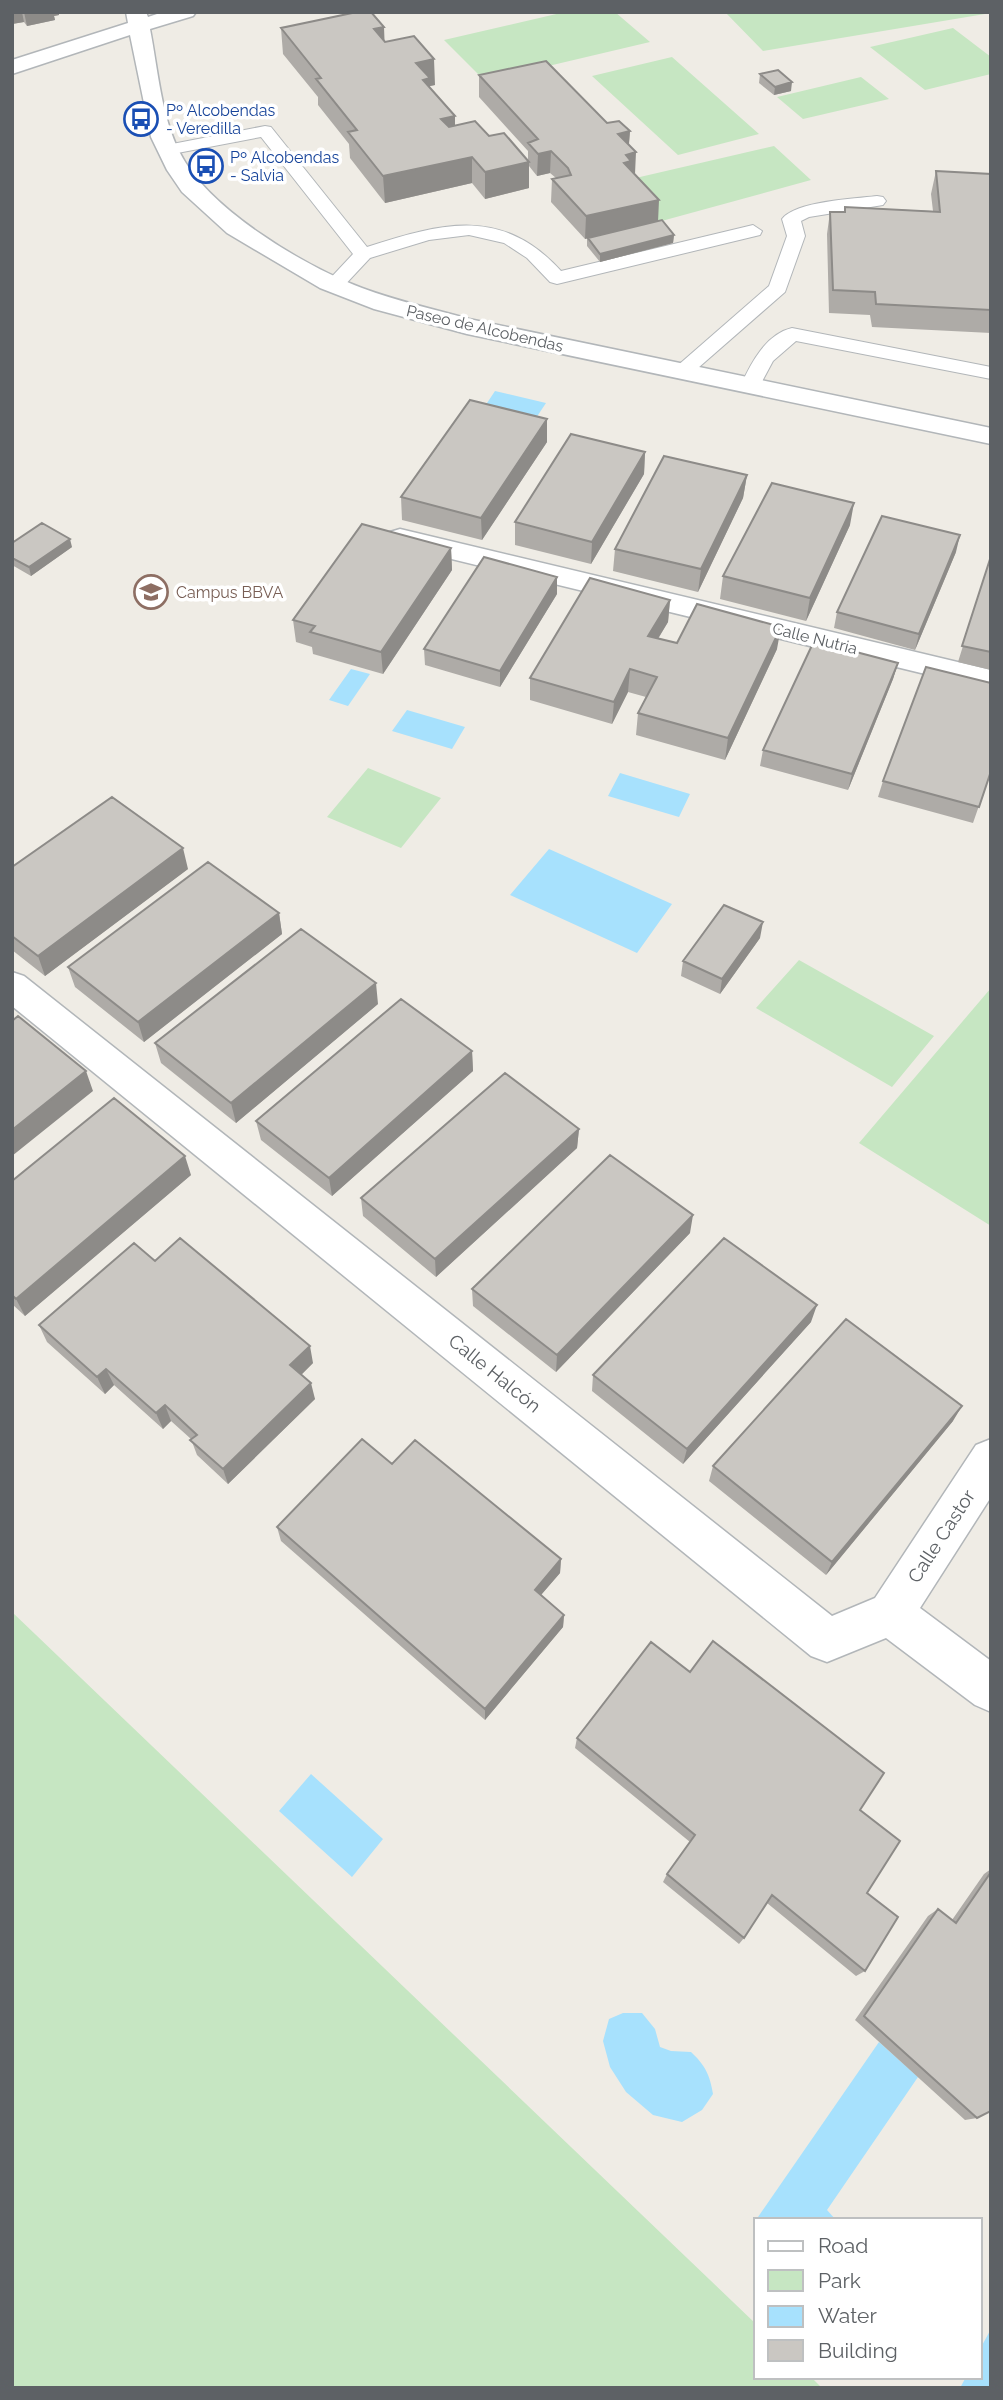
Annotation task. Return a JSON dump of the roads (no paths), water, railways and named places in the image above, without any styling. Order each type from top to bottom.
[{"type":"street","points":[[12,68],[138,20],[186,12]]},
{"type":"street","name":"Paseo de Alcobendas","points":[[138,20],[167,150],[179,172],[206,204],[240,232],[334,285],[394,307],[467,326],[991,436]]},
{"type":"street","name":"Calle Nutria","points":[[395,536],[991,681]]},
{"type":"street","name":"Calle Halcón","points":[[12,986],[827,1640],[891,1614]]},
{"type":"street","name":"Calle Castor","points":[[891,1614],[991,1459]]},
{"type":"street","points":[[891,1614],[991,1689]]},
{"type":"lane","points":[[167,150],[265,131],[363,254]]},
{"type":"lane","points":[[683,371],[778,288],[796,236],[791,219],[804,212],[877,201]]},
{"type":"lane","points":[[334,285],[363,254],[446,229],[473,228],[505,236],[531,251],[557,278],[753,231]]},
{"type":"lane","points":[[751,385],[764,358],[792,334],[991,373]]},
{"type":"water","points":[[495,391],[546,403],[536,418],[485,406]]},
{"type":"water","points":[[351,669],[370,674],[348,706],[329,700]]},
{"type":"water","points":[[407,710],[465,727],[452,749],[392,731]]},
{"type":"water","points":[[620,773],[690,794],[679,817],[608,796]]},
{"type":"water","points":[[549,849],[672,904],[637,953],[510,895]]},
{"type":"water","points":[[311,1774],[383,1839],[352,1877],[279,1811]]},
{"type":"water","points":[[623,2013],[642,2013],[655,2029],[660,2047],[671,2051],[691,2052],[700,2061],[713,2094],[702,2110],[682,2122],[653,2115],[626,2092],[610,2067],[603,2041],[609,2019]]},
{"type":"water","points":[[879,2042],[918,2077],[827,2210],[834,2218],[758,2217]]},
{"type":"water","points":[[991,2329],[991,2388],[960,2388],[965,2379],[982,2379],[982,2345]]},
{"type":"place","name":"Pº Alcobendas - Veredilla","points":[[141,119]]},
{"type":"place","name":"Pº Alcobendas - Salvia","points":[[206,166]]},
{"type":"place","name":"Campus BBVA","points":[[151,592]]}]
